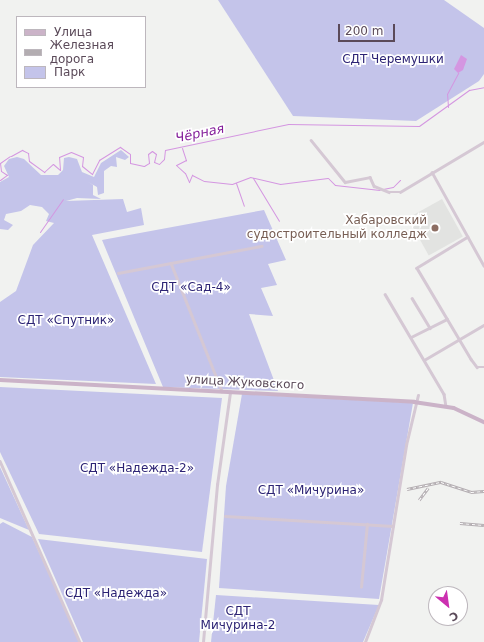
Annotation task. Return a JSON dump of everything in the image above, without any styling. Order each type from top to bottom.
[{"type":"main road","name":"улица Жуковского","points":[[0,380],[414,402],[446,406],[484,422]]},
{"type":"street","points":[[311,140],[345,182],[370,177],[374,186],[389,192],[400,192],[484,142]]},
{"type":"street","points":[[432,172],[484,266]]},
{"type":"street","points":[[468,237],[417,268],[477,367],[484,367]]},
{"type":"street","points":[[118,273],[261,246]]},
{"type":"street","points":[[171,263],[222,391]]},
{"type":"street","points":[[385,294],[444,394],[446,406]]},
{"type":"street","points":[[412,298],[430,328]]},
{"type":"street","points":[[411,338],[447,319]]},
{"type":"street","points":[[424,360],[484,325]]},
{"type":"street","points":[[203,642],[217,485],[230,392]]},
{"type":"street","points":[[365,642],[378,610],[414,402],[418,394]]},
{"type":"street","points":[[0,461],[80,642]]},
{"type":"street","points":[[225,516],[393,526]]},
{"type":"street","points":[[361,587],[367,524]]},
{"type":"shaded area","points":[[461,55],[467,59],[463,70],[458,73],[454,69]]},
{"type":"shaded area","name":"Хабаровский судостроительный колледж","points":[[442,199],[463,237],[429,256],[408,218]]},
{"type":"green space","name":"СДТ Черемушки","points":[[218,0],[444,0],[484,28],[484,74],[479,81],[416,121],[293,116]]},
{"type":"green space","name":"СДТ «Спутник»","points":[[121,150],[129,157],[125,160],[116,157],[117,167],[111,166],[104,171],[104,193],[98,195],[97,187],[88,182],[93,185],[93,195],[101,199],[77,198],[66,201],[123,199],[127,212],[141,208],[144,225],[92,235],[156,384],[0,377],[0,302],[16,291],[33,245],[54,223],[46,221],[49,214],[42,207],[30,205],[21,211],[6,214],[4,220],[13,225],[8,230],[0,229],[0,182],[9,177],[4,166],[9,159],[17,157],[24,159],[41,175],[58,175],[63,170],[64,158],[69,157],[77,159],[82,172],[94,177],[101,163]]},
{"type":"green space","name":"СДТ «Сад-4»","points":[[264,210],[286,260],[268,264],[277,285],[261,288],[273,316],[249,314],[278,391],[163,387],[102,240]]},
{"type":"green space","name":"СДТ «Надежда-2»","points":[[0,387],[222,398],[202,552],[39,534],[0,452]]},
{"type":"green space","name":"СДТ «Мичурина»","points":[[242,394],[413,403],[379,599],[219,588],[226,486]]},
{"type":"green space","points":[[0,467],[29,530],[0,518]]},
{"type":"green space","points":[[3,522],[32,537],[80,642],[0,642],[0,524]]},
{"type":"green space","name":"СДТ «Надежда»","points":[[38,539],[207,559],[199,642],[83,642]]},
{"type":"green space","name":"СДТ Мичурина-2","points":[[216,595],[379,605],[363,642],[211,642]]},
{"type":"waterway","points":[[448,107],[447,94],[458,73]]},
{"type":"waterway","name":"Чёрная","points":[[11,156],[22,150],[28,153],[29,161],[44,172],[53,164],[60,170],[59,157],[71,152],[83,157],[82,166],[92,174],[99,160],[120,147],[130,154],[130,163],[144,166],[149,163],[148,154],[152,151],[156,154],[154,162],[159,164],[164,159],[165,150],[288,124],[419,126],[469,90],[484,87]]},
{"type":"waterway","points":[[182,148],[186,160],[176,165],[185,173],[189,182],[192,175],[204,181],[232,184],[250,177],[280,184],[328,178],[335,185],[380,190]]},
{"type":"waterway","name":"Чёрная","points":[[0,180],[7,175],[1,171],[0,163],[10,156]]},
{"type":"waterway","points":[[253,178],[279,221]]},
{"type":"waterway","points":[[383,189],[393,187],[400,180]]},
{"type":"waterway","points":[[236,183],[244,206]]},
{"type":"waterway","points":[[40,232],[63,199]]},
{"type":"railway","points":[[407,489],[441,482],[471,492],[484,491]]},
{"type":"railway","points":[[419,500],[428,488]]},
{"type":"railway","points":[[460,523],[484,525]]},
{"type":"place","name":"Хабаровский судостроительный колледж","points":[[435,228]]}]
